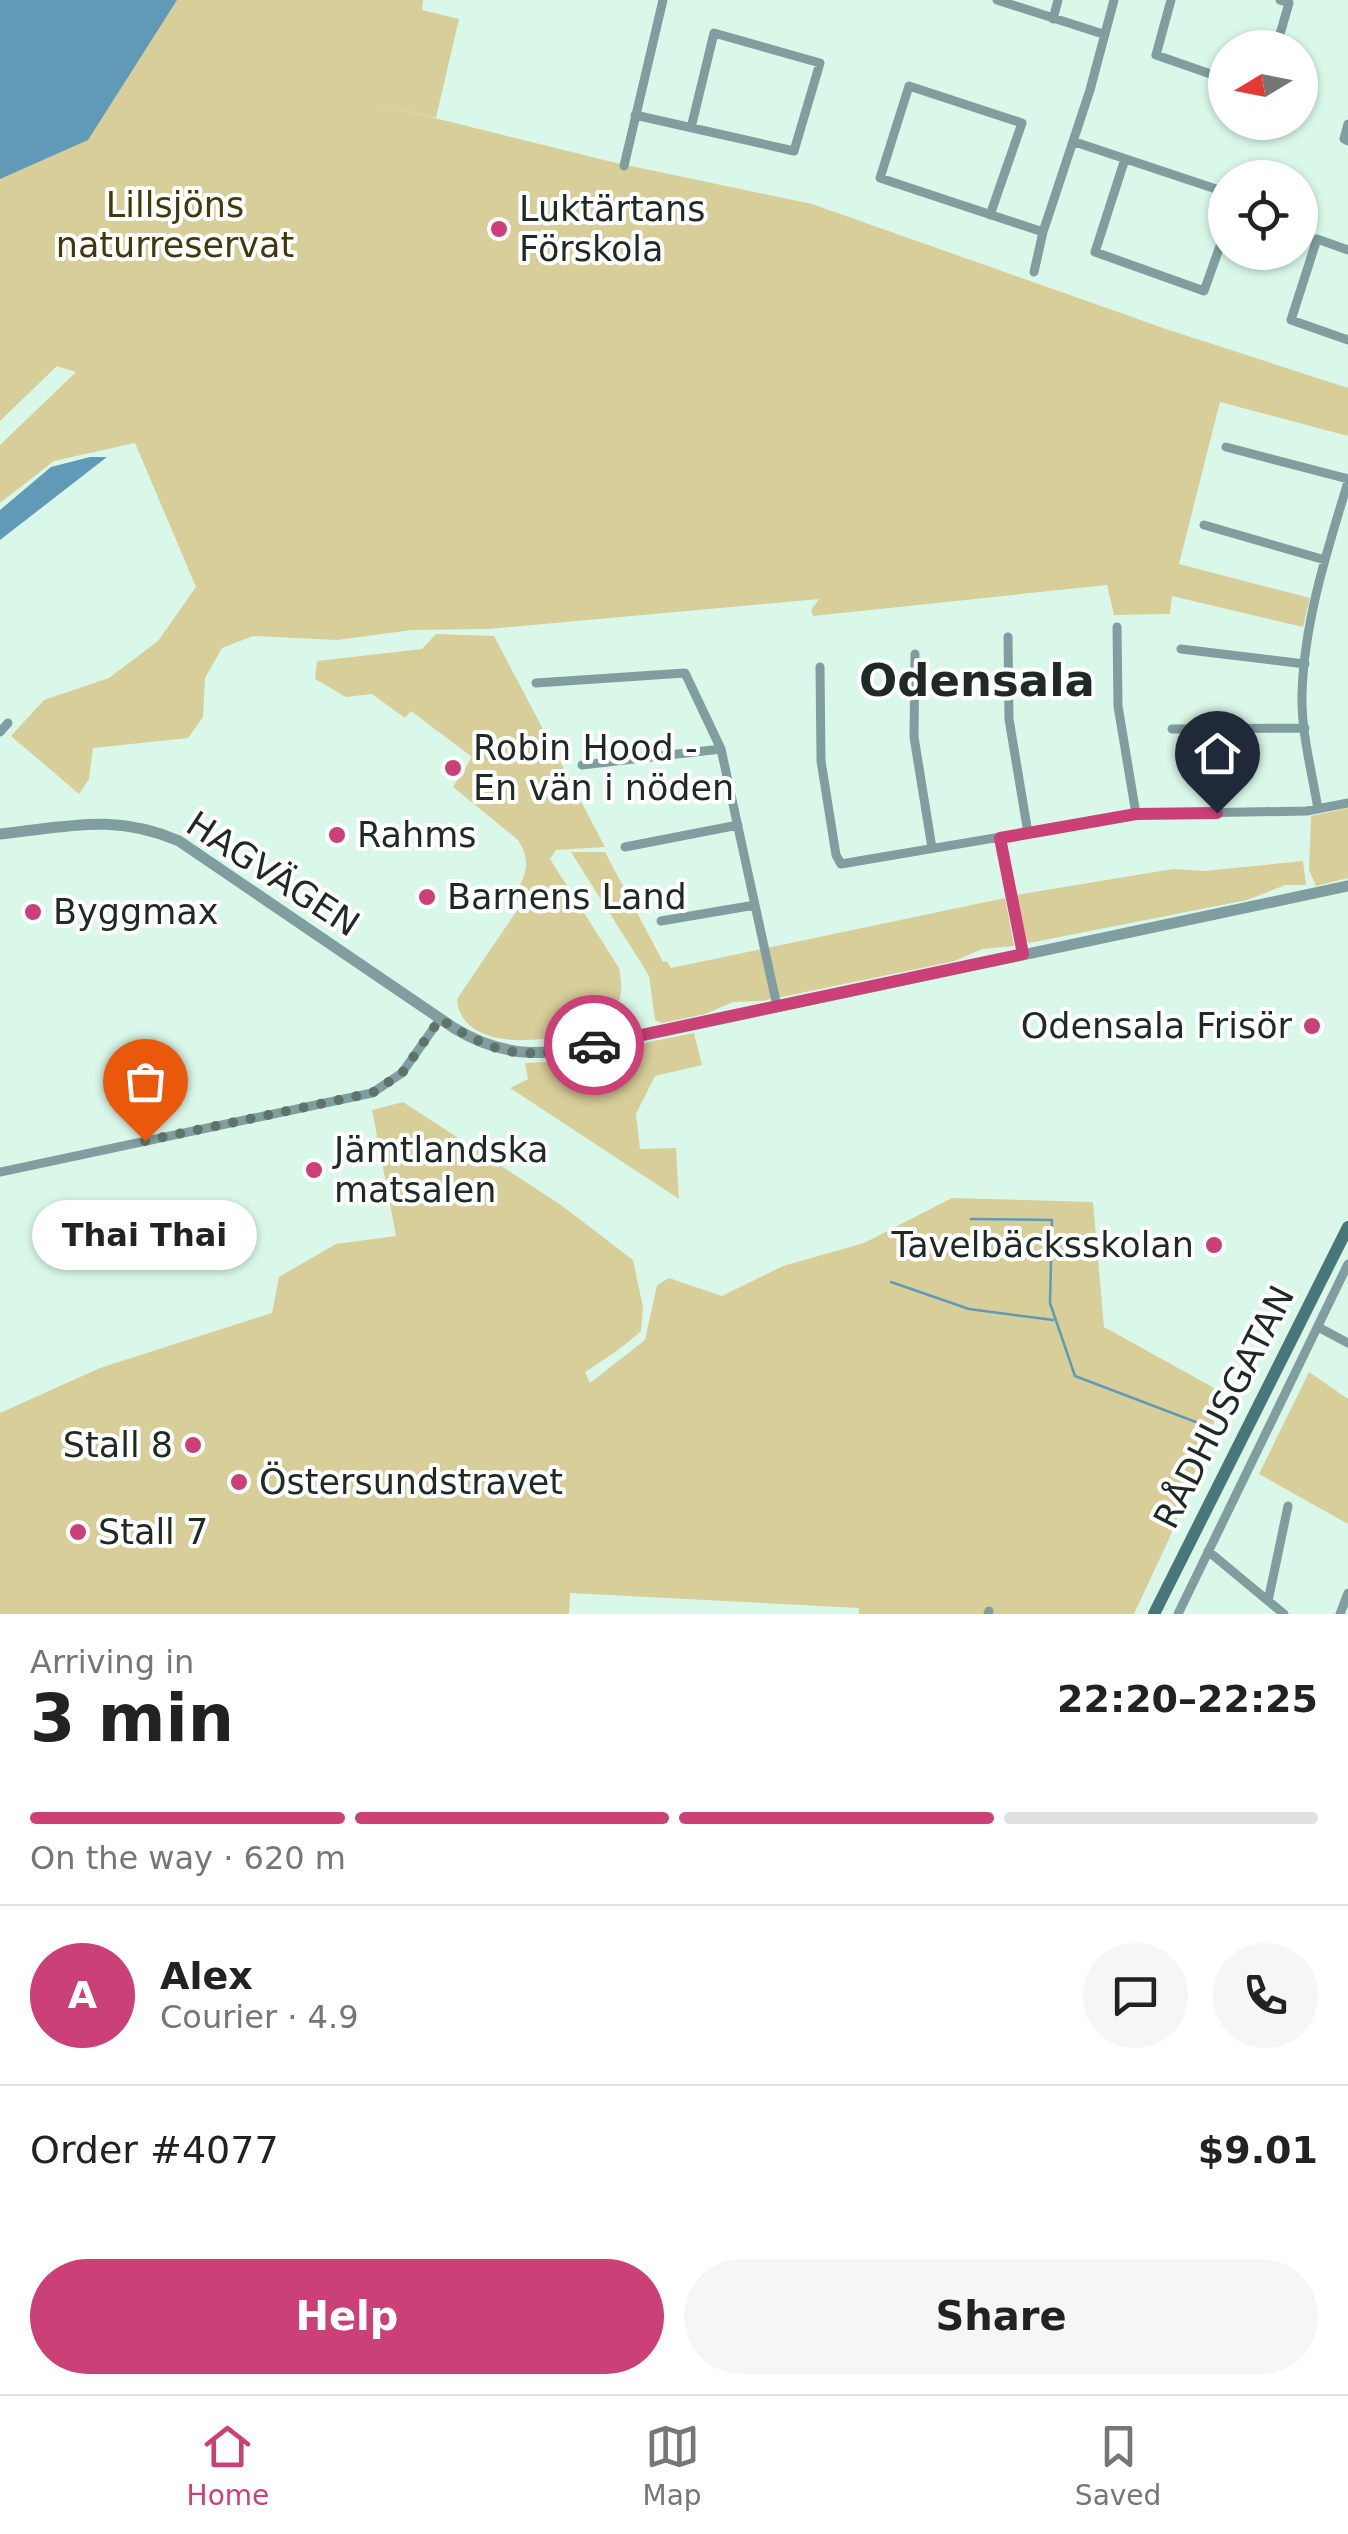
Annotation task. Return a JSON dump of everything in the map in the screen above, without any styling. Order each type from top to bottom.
[{"type":"main road","name":"RÅDHUSGATAN","points":[[1154,1614],[1348,1227]]},
{"type":"street","points":[[624,166],[662,0]]},
{"type":"street","points":[[997,0],[1103,34]]},
{"type":"street","points":[[1053,20],[1058,0]]},
{"type":"street","points":[[1034,272],[1114,0]]},
{"type":"street","points":[[1171,0],[1156,55],[1208,73]]},
{"type":"street","points":[[1280,0],[1289,3],[1281,30]]},
{"type":"street","points":[[635,115],[794,152],[820,63],[714,33],[691,128]]},
{"type":"street","points":[[990,214],[1022,123],[909,86],[880,178],[1044,232]]},
{"type":"street","points":[[1348,124],[1344,140],[1348,141]]},
{"type":"street","points":[[1075,142],[1208,186]]},
{"type":"street","points":[[1126,159],[1095,252],[1204,291],[1211,270]]},
{"type":"street","points":[[1348,250],[1317,239],[1291,320],[1348,340]]},
{"type":"street","points":[[1226,447],[1348,480],[1312,614],[1302,695],[1318,809]]},
{"type":"street","points":[[1204,525],[1325,560]]},
{"type":"street","points":[[1117,627],[1118,706],[1136,814]]},
{"type":"street","points":[[1008,637],[1008,719],[1028,833]]},
{"type":"street","points":[[1181,649],[1305,664]]},
{"type":"street","points":[[916,654],[914,736],[932,848]]},
{"type":"street","points":[[820,667],[821,762],[836,855],[841,864],[1136,814],[1318,809],[1348,803]]},
{"type":"street","points":[[536,683],[685,674],[721,749],[778,1006]]},
{"type":"street","points":[[0,732],[8,723]]},
{"type":"street","points":[[1172,729],[1305,728]]},
{"type":"street","points":[[582,765],[721,749]]},
{"type":"street","name":"HAGVÄGEN","points":[[0,834],[96,824],[151,829],[179,841],[440,1019],[488,1046],[508,1052],[547,1054],[1348,886]]},
{"type":"street","points":[[624,847],[738,825]]},
{"type":"street","points":[[1000,838],[1023,954]]},
{"type":"street","points":[[661,921],[755,905]]},
{"type":"street","points":[[0,1172],[372,1093],[402,1073],[440,1019]]},
{"type":"street","points":[[1178,1614],[1348,1264]]},
{"type":"street","points":[[1318,1327],[1348,1343]]},
{"type":"street","points":[[1268,1601],[1288,1506]]},
{"type":"street","points":[[1208,1551],[1284,1614]]},
{"type":"street","points":[[1340,1614],[1348,1593]]},
{"type":"green space","name":"Lillsjöns naturreservat","points":[[0,0],[423,0],[422,10],[459,19],[436,118],[358,99],[612,162],[812,204],[1166,329],[1348,388],[1348,436],[1220,402],[1179,564],[1310,598],[1303,627],[1172,596],[1170,614],[1114,615],[1107,585],[813,616],[811,610],[819,599],[488,629],[412,630],[337,640],[253,636],[222,648],[205,678],[203,717],[188,738],[93,748],[89,779],[79,794],[11,736],[44,700],[109,678],[158,641],[196,587],[135,443],[54,461],[0,503],[0,445],[76,372],[57,366],[0,421]]},
{"type":"green space","points":[[436,634],[494,636],[605,847],[556,850],[550,859],[619,968],[619,1002],[602,1019],[580,1029],[555,1037],[502,1039],[480,1032],[464,1019],[457,999],[522,903],[513,897],[526,869],[522,848],[518,840],[453,787],[472,757],[411,711],[405,718],[372,694],[346,697],[315,679],[317,661],[422,649]]},
{"type":"green space","points":[[1348,808],[1348,878],[1316,886],[1309,870],[1311,816]]},
{"type":"green space","points":[[571,852],[605,852],[663,962],[667,961],[671,968],[1005,898],[1014,946],[982,949],[955,961],[762,1001],[733,1002],[705,1014],[662,1023],[655,1020],[649,976]]},
{"type":"green space","points":[[1303,861],[1306,885],[1285,885],[1247,900],[1029,943],[1016,895],[1173,869],[1204,871]]},
{"type":"green space","points":[[694,1033],[702,1065],[655,1076],[636,1114],[640,1149],[676,1148],[679,1199],[510,1088],[528,1079],[525,1063],[549,1062]]},
{"type":"green space","points":[[403,1102],[561,1205],[633,1260],[643,1307],[641,1331],[585,1372],[590,1383],[645,1340],[657,1285],[669,1278],[722,1296],[783,1266],[864,1243],[952,1198],[1093,1202],[1104,1327],[1225,1394],[1169,1539],[1134,1614],[859,1614],[859,1608],[570,1593],[569,1614],[0,1614],[0,1413],[100,1368],[272,1313],[279,1277],[336,1244],[396,1236],[372,1110]]},
{"type":"green space","points":[[1309,1372],[1348,1399],[1348,1524],[1259,1474]]},
{"type":"water","points":[[0,0],[177,0],[88,140],[0,179]]},
{"type":"water","points":[[107,457],[0,540],[0,510],[51,467]]},
{"type":"waterway","points":[[971,1219],[1052,1220],[1050,1303],[1075,1376],[1209,1427]]},
{"type":"waterway","points":[[891,1282],[969,1309],[1053,1320]]},
{"type":"way so far","points":[[145,1141],[372,1093],[402,1073],[440,1019],[476,1041],[508,1052],[547,1054],[594,1045]]},
{"type":"place","name":"Luktärtans Förskola","points":[[499,229]]},
{"type":"place","name":"Robin Hood - En vän i nöden","points":[[453,768]]},
{"type":"place","name":"Rahms","points":[[337,835]]},
{"type":"place","name":"Barnens Land","points":[[427,897]]},
{"type":"place","name":"Byggmax","points":[[33,912]]},
{"type":"place","name":"Odensala Frisör","points":[[1312,1026]]},
{"type":"place","name":"Thai Thai","points":[[145,1141]]},
{"type":"place","name":"Jämtlandska matsalen","points":[[314,1170]]},
{"type":"place","name":"Tavelbäcksskolan","points":[[1214,1245]]},
{"type":"place","name":"Stall 8","points":[[193,1445]]},
{"type":"place","name":"Östersundstravet","points":[[239,1482]]},
{"type":"place","name":"Stall 7","points":[[78,1532]]},
{"type":"district","name":"Odensala","points":[[977,680]]},
{"type":"route","points":[[594,1045],[1023,954],[1000,838],[1136,814],[1217,813]]}]
